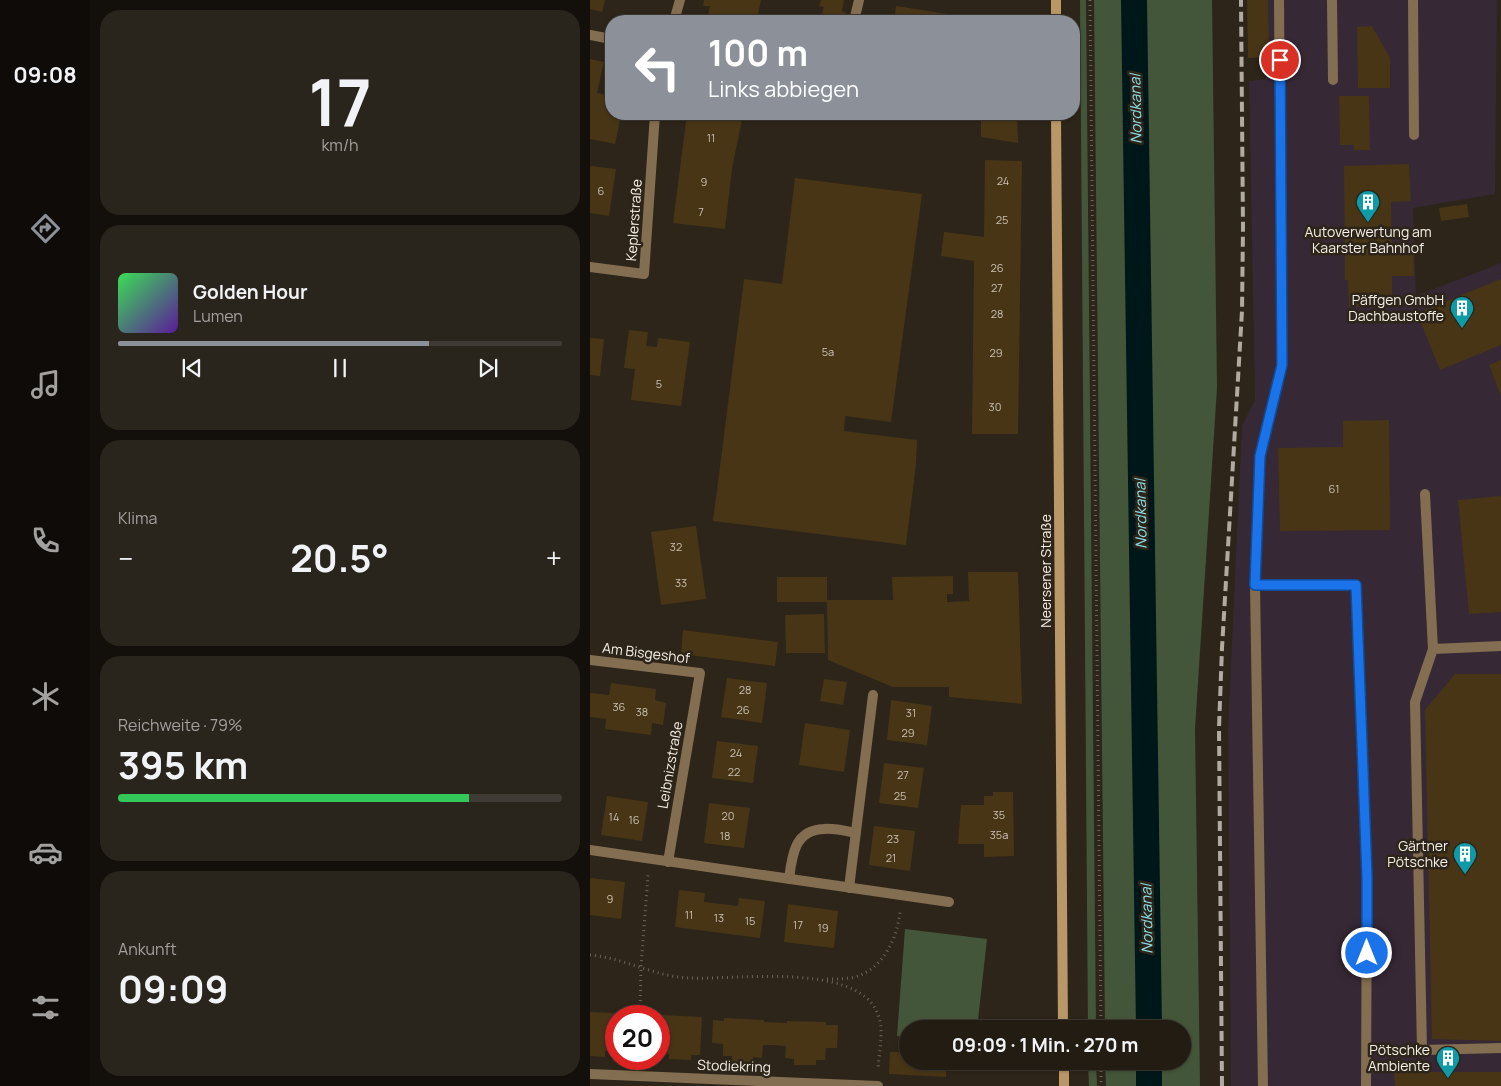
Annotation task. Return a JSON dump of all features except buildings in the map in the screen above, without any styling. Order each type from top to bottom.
[{"type":"main road","points":[[1056,0],[1056,15]]},
{"type":"main road","name":"Neersener Straße","points":[[1056,120],[1063,1020]]},
{"type":"main road","points":[[1064,1070],[1064,1086]]},
{"type":"street","points":[[676,15],[680,0]]},
{"type":"street","points":[[855,15],[859,0]]},
{"type":"street","points":[[1263,1086],[1255,585],[1260,456],[1282,365],[1279,0]]},
{"type":"street","points":[[1332,0],[1333,80]]},
{"type":"street","points":[[1413,0],[1414,135]]},
{"type":"street","points":[[590,35],[605,38]]},
{"type":"street","name":"Keplerstraße","points":[[590,268],[644,274],[655,120]]},
{"type":"street","points":[[1425,494],[1433,649],[1415,702],[1422,1050],[1501,1048]]},
{"type":"street","points":[[1255,585],[1356,585],[1367,877],[1366,1086]]},
{"type":"street","points":[[1433,649],[1501,646]]},
{"type":"street","name":"Am Bisgeshof","points":[[590,660],[700,673]]},
{"type":"street","name":"Leibnizstraße","points":[[668,862],[700,673]]},
{"type":"street","points":[[849,888],[873,696]]},
{"type":"street","points":[[790,879],[793,853],[797,843],[803,837],[824,828],[856,833]]},
{"type":"street","points":[[590,850],[949,902]]},
{"type":"street","name":"Stodiekring","points":[[590,1074],[668,1082],[879,1086]]},
{"type":"path","points":[[1090,0],[1100,1020]]},
{"type":"path","points":[[640,1005],[641,967],[650,859]]},
{"type":"path","points":[[590,955],[612,958],[670,976],[690,978],[762,976],[822,979],[856,976],[871,968],[882,959],[891,946],[898,930],[902,896]]},
{"type":"path","points":[[822,979],[850,987],[868,1000],[877,1011],[880,1026],[879,1086]]},
{"type":"path","points":[[1101,1070],[1101,1086]]},
{"type":"shaded area","points":[[1266,0],[1497,0],[1495,194],[1413,208],[1416,296],[1501,263],[1501,1086],[1231,1086],[1228,729],[1242,425],[1255,400],[1249,81],[1266,79]]},
{"type":"green space","points":[[1080,0],[1086,0],[1096,1020],[1088,1020]]},
{"type":"green space","points":[[1094,0],[1212,0],[1217,388],[1195,729],[1200,1086],[1106,1086],[1105,1070],[1191,1070],[1191,1020],[1105,1020]]},
{"type":"green space","points":[[905,929],[987,939],[978,1020],[899,1020],[899,1036],[897,1036]]},
{"type":"green space","points":[[1088,1070],[1096,1070],[1097,1086],[1089,1086]]},
{"type":"waterway","name":"Nordkanal","points":[[1134,0],[1149,1020]]},
{"type":"waterway","name":"Nordkanal","points":[[1149,1070],[1149,1086]]},
{"type":"railway","points":[[1222,1086],[1219,728],[1242,311],[1241,0]]},
{"type":"place","name":"Autoverwertung am Kaarster Bahnhof","points":[[1368,223]]},
{"type":"place","name":"Päffgen GmbH Dachbaustoffe","points":[[1462,329]]},
{"type":"place","name":"Gärtner Pötschke","points":[[1465,875]]},
{"type":"place","name":"Pötschke Ambiente","points":[[1448,1079]]},
{"type":"route","points":[[1280,60],[1282,365],[1260,456],[1255,585],[1356,585],[1367,877],[1367,953]]}]
